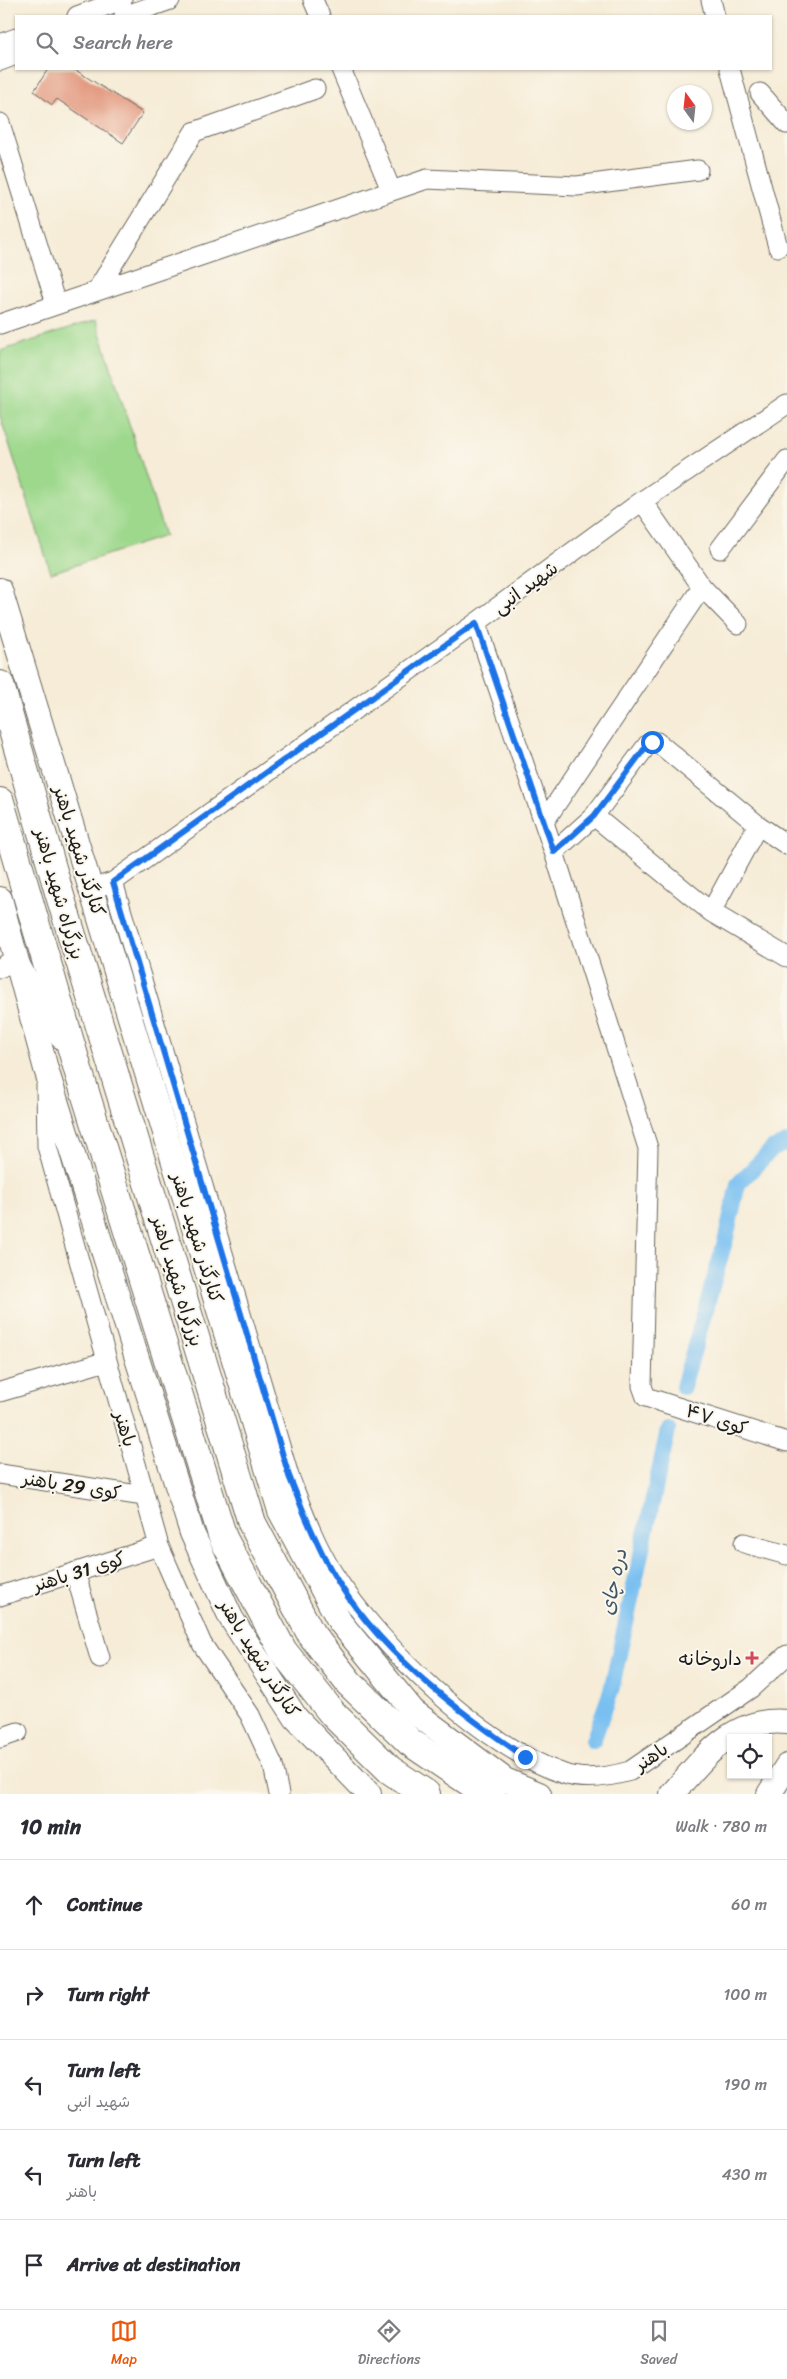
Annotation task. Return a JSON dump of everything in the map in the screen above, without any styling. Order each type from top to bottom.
[{"type":"highway","name":"بزرگراه شهید باهنر","points":[[0,686],[60,896],[252,1523],[312,1634],[350,1683],[410,1742],[477,1787],[492,1794]]},
{"type":"highway","name":"بزرگراه شهید باهنر","points":[[0,802],[79,1073],[223,1538],[283,1651],[333,1714],[390,1770],[426,1794]]},
{"type":"main road","name":"کنارگذر شهید باهنر","points":[[0,590],[102,886],[280,1511],[340,1622],[413,1711],[505,1780],[539,1794]]},
{"type":"main road","name":"کنارگذر شهید باهنر","points":[[0,899],[8,963],[46,1069],[192,1533],[231,1618],[296,1718],[369,1794]]},
{"type":"main road","points":[[672,1794],[709,1752],[729,1736],[746,1726],[782,1717]]},
{"type":"main road","points":[[770,1794],[787,1766]]},
{"type":"street","points":[[80,15],[122,0]]},
{"type":"street","points":[[127,15],[170,0]]},
{"type":"street","points":[[313,0],[320,15]]},
{"type":"street","points":[[711,0],[715,15]]},
{"type":"street","points":[[0,44],[15,38]]},
{"type":"street","points":[[0,60],[15,55]]},
{"type":"street","points":[[341,70],[391,190]]},
{"type":"street","points":[[730,70],[778,247]]},
{"type":"street","points":[[96,290],[194,132],[315,89]]},
{"type":"street","points":[[760,93],[787,124]]},
{"type":"street","points":[[0,123],[56,304]]},
{"type":"street","points":[[0,324],[427,179],[576,186],[698,170]]},
{"type":"street","name":"شهید انبی","points":[[102,886],[476,623],[642,501],[787,405]]},
{"type":"street","points":[[720,549],[787,460]]},
{"type":"street","points":[[642,501],[702,587],[738,624]]},
{"type":"street","points":[[544,822],[702,587]]},
{"type":"street","points":[[476,623],[554,852],[594,816],[648,744],[657,742],[758,825],[787,845]]},
{"type":"street","points":[[594,816],[711,912],[787,957]]},
{"type":"street","points":[[711,912],[758,825]]},
{"type":"street","name":"کوی ۴۷","points":[[554,852],[648,1148],[642,1386],[646,1397],[787,1442]]},
{"type":"street","name":"باهنر","points":[[102,886],[289,1476],[315,1541],[332,1572],[364,1618],[422,1679],[481,1727],[525,1757],[565,1774],[583,1777],[608,1778],[630,1771],[751,1688],[787,1655]]},
{"type":"street","points":[[8,963],[79,1073]]},
{"type":"street","name":"باهنر","points":[[46,1069],[47,1146],[159,1546],[202,1644],[250,1715],[273,1765],[279,1794]]},
{"type":"street","points":[[0,1392],[107,1361]]},
{"type":"street","name":"کوی 29 باهنر","points":[[0,1474],[144,1496]]},
{"type":"street","points":[[744,1543],[787,1555]]},
{"type":"street","name":"کوی 31 باهنر","points":[[0,1596],[159,1546]]},
{"type":"street","points":[[75,1572],[100,1658]]},
{"type":"street","points":[[0,1738],[18,1732]]},
{"type":"green space","points":[[96,320],[165,536],[51,573],[0,416],[0,351]]},
{"type":"building","points":[[47,70],[76,70],[143,113],[123,143],[57,99],[52,105],[34,91]]},
{"type":"waterway","name":"دره چای","points":[[683,1387],[726,1238],[738,1184],[772,1149],[787,1143]]},
{"type":"waterway","name":"دره چای","points":[[593,1741],[611,1691],[668,1430]]},
{"type":"place","name":"داروخانه","points":[[752,1658]]},
{"type":"route","points":[[525,1757],[481,1727],[422,1679],[364,1618],[332,1572],[315,1541],[289,1476],[113,882],[476,623],[554,852],[594,816],[648,744],[652,742]]}]
